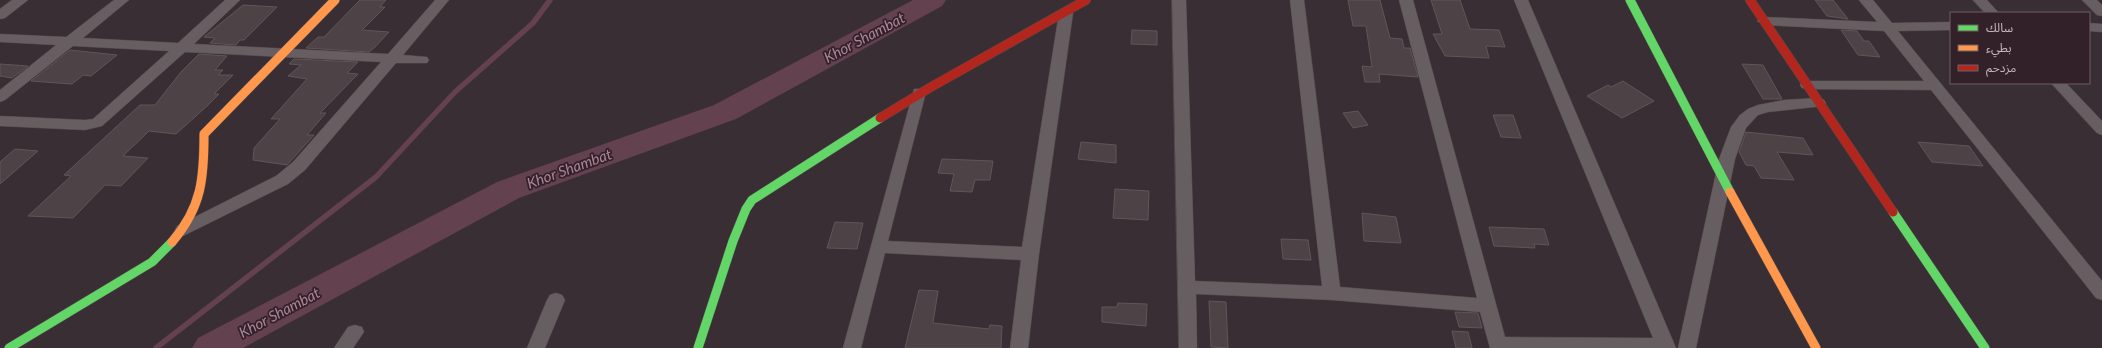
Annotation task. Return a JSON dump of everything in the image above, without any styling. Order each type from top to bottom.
[{"type":"street","points":[[0,15],[21,0]]},
{"type":"street","points":[[0,97],[122,0]]},
{"type":"street","points":[[0,120],[85,125],[97,123],[107,116],[233,0]]},
{"type":"street","points":[[9,348],[152,262],[183,230],[201,193],[204,163],[204,134],[335,0]]},
{"type":"street","points":[[183,230],[282,180],[293,171],[442,0]]},
{"type":"street","points":[[698,348],[733,241],[746,209],[752,200],[919,92],[1066,13],[1086,0]]},
{"type":"street","points":[[1179,0],[1188,348]]},
{"type":"street","points":[[1297,0],[1332,293]]},
{"type":"street","points":[[1406,0],[1498,346],[1667,346],[1521,0]]},
{"type":"street","points":[[1630,0],[1724,180],[1816,348]]},
{"type":"street","points":[[1750,0],[1985,348]]},
{"type":"street","points":[[1866,0],[2102,293]]},
{"type":"street","points":[[1980,0],[1991,12]]},
{"type":"street","points":[[2089,0],[2102,12]]},
{"type":"street","points":[[1019,348],[1030,254],[1066,13]]},
{"type":"street","points":[[1764,21],[1888,27],[1950,26]]},
{"type":"street","points":[[2090,27],[2102,28]]},
{"type":"street","points":[[0,38],[422,60]]},
{"type":"street","points":[[2059,84],[2102,130]]},
{"type":"street","points":[[1808,85],[1934,86]]},
{"type":"street","points":[[852,348],[880,246],[919,92]]},
{"type":"street","points":[[1687,348],[1724,180],[1727,155],[1741,125],[1748,115],[1763,108],[1819,103]]},
{"type":"street","points":[[880,246],[1030,254]]},
{"type":"street","points":[[1187,287],[1332,293],[1488,306]]},
{"type":"street","points":[[536,348],[556,300]]},
{"type":"street","points":[[344,348],[355,332]]},
{"type":"building","points":[[360,0],[386,0],[380,7],[385,7],[362,30],[389,32],[375,47],[369,52],[306,48],[318,37],[324,37]]},
{"type":"building","points":[[1348,0],[1380,0],[1390,38],[1402,39],[1404,48],[1410,48],[1418,77],[1379,74],[1380,82],[1365,82],[1362,66],[1372,67],[1366,26],[1353,26]]},
{"type":"building","points":[[1431,0],[1460,0],[1470,29],[1499,30],[1505,47],[1486,46],[1489,58],[1445,56],[1433,34],[1442,34]]},
{"type":"building","points":[[1815,0],[1833,0],[1848,19],[1827,16]]},
{"type":"building","points":[[243,5],[277,7],[244,40],[240,40],[236,45],[210,43],[215,38],[204,37]]},
{"type":"building","points":[[1132,30],[1157,31],[1157,45],[1131,44]]},
{"type":"building","points":[[1841,30],[1857,31],[1864,41],[1869,41],[1880,57],[1858,55]]},
{"type":"building","points":[[70,50],[117,55],[91,76],[83,75],[72,84],[31,81]]},
{"type":"building","points":[[199,54],[227,56],[215,70],[223,70],[218,75],[233,75],[214,94],[219,94],[207,106],[176,134],[149,131],[123,156],[148,158],[121,186],[105,185],[73,218],[28,216],[71,176],[64,175],[140,105],[155,105],[181,72]]},
{"type":"building","points":[[294,59],[358,62],[347,73],[358,74],[320,113],[326,113],[307,135],[314,135],[287,165],[253,160],[254,148],[280,119],[271,119],[307,79],[288,76],[301,65],[289,64]]},
{"type":"building","points":[[0,64],[28,66],[12,78],[0,76]]},
{"type":"building","points":[[1742,64],[1763,65],[1782,99],[1763,99]]},
{"type":"building","points":[[1623,81],[1654,101],[1622,118],[1587,96],[1608,85],[1611,87]]},
{"type":"building","points":[[1358,111],[1368,125],[1353,128],[1343,113]]},
{"type":"building","points":[[1493,115],[1513,115],[1521,138],[1501,137]]},
{"type":"building","points":[[1746,132],[1803,138],[1813,155],[1777,152],[1794,180],[1761,178],[1754,166],[1746,165],[1739,152]]},
{"type":"building","points":[[1081,142],[1116,145],[1116,163],[1078,159]]},
{"type":"building","points":[[1918,142],[1969,146],[1983,166],[1932,162]]},
{"type":"building","points":[[15,149],[38,151],[0,184],[0,162]]},
{"type":"building","points":[[942,159],[993,161],[990,180],[975,180],[972,192],[950,191],[954,174],[938,173]]},
{"type":"building","points":[[1115,189],[1149,191],[1148,220],[1113,218]]},
{"type":"building","points":[[1362,213],[1396,217],[1401,243],[1364,241]]},
{"type":"building","points":[[835,222],[863,223],[857,249],[827,248]]},
{"type":"building","points":[[1489,227],[1544,229],[1549,245],[1534,244],[1535,248],[1494,246]]},
{"type":"building","points":[[1281,239],[1308,240],[1311,260],[1283,259]]},
{"type":"building","points":[[919,290],[938,291],[933,323],[989,329],[990,325],[1002,326],[1001,348],[905,348]]},
{"type":"building","points":[[1209,301],[1226,302],[1228,348],[1211,347]]},
{"type":"building","points":[[1118,303],[1147,304],[1146,326],[1102,322],[1102,307],[1117,307]]},
{"type":"building","points":[[1455,312],[1478,313],[1482,328],[1459,327]]},
{"type":"building","points":[[1452,331],[1468,332],[1472,348],[1456,348]]},
{"type":"waterway","points":[[156,348],[376,177],[455,92],[533,23],[550,0]]},
{"type":"waterway","name":"Khor Shambat","points":[[211,348],[508,190],[725,112],[933,0]]},
{"type":"traffic: fast","points":[[1630,0],[1730,192]]},
{"type":"traffic: fast","points":[[698,348],[733,241],[746,209],[752,200],[880,118]]},
{"type":"traffic: fast","points":[[1893,212],[1985,348]]},
{"type":"traffic: fast","points":[[9,348],[152,262],[172,242]]},
{"type":"traffic: slow","points":[[172,242],[183,230],[196,205],[200,192],[204,164],[204,134],[335,0]]},
{"type":"traffic: slow","points":[[1730,192],[1816,348]]},
{"type":"traffic: jam","points":[[880,118],[957,72],[1035,30],[1086,0]]},
{"type":"traffic: jam","points":[[1750,0],[1893,212]]}]
